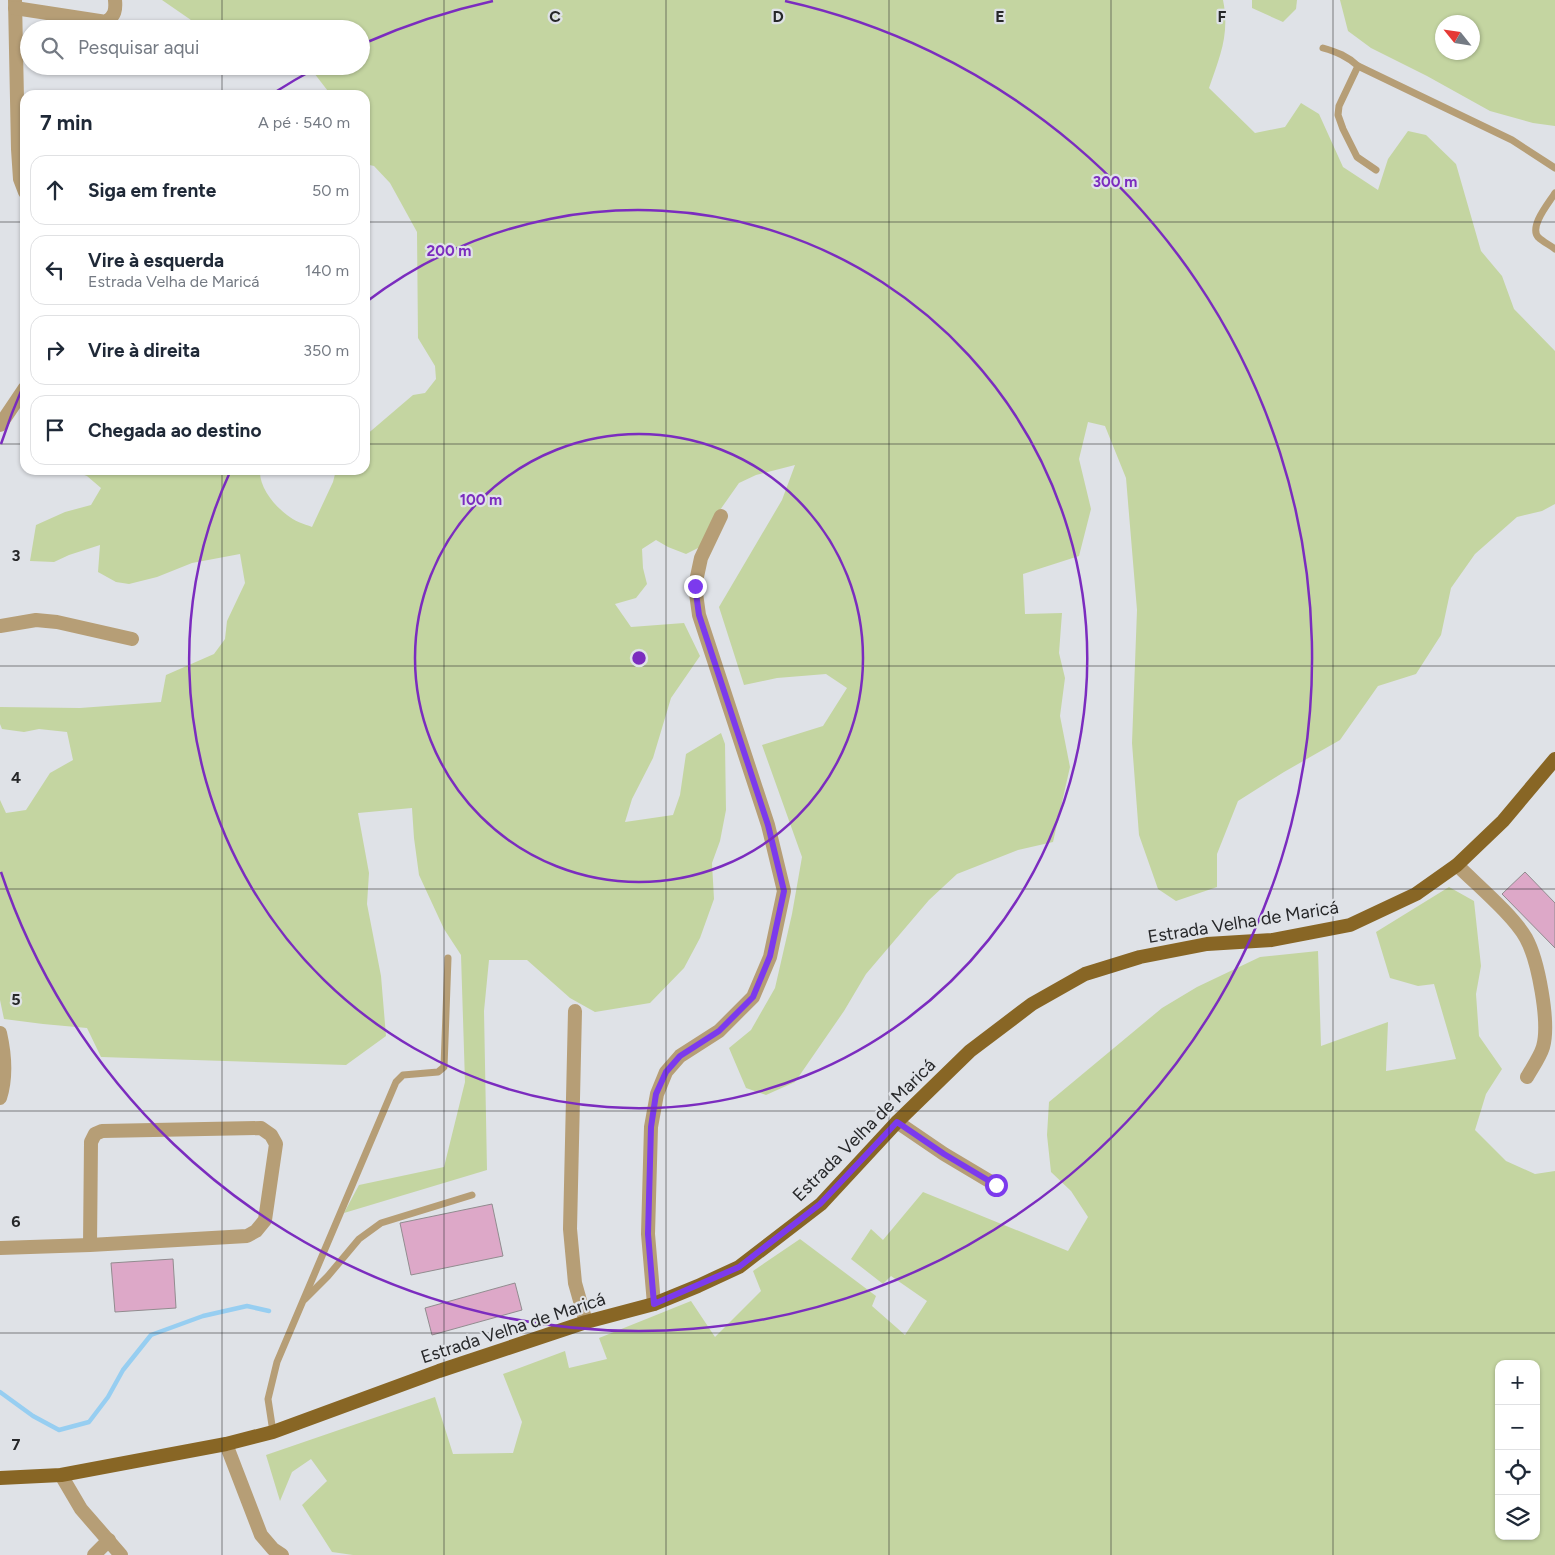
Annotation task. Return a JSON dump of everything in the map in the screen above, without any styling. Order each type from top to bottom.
[{"type":"main road","name":"Estrada Velha de Maricá","points":[[0,1478],[61,1475],[226,1444],[272,1432],[439,1371],[586,1322],[654,1304],[739,1267],[820,1204],[897,1122],[970,1051],[1032,1004],[1085,974],[1140,957],[1207,944],[1272,940],[1350,925],[1416,894],[1457,865],[1503,821],[1555,759]]},
{"type":"street","points":[[109,20],[116,10],[115,0]]},
{"type":"street","points":[[20,179],[15,4],[96,20]]},
{"type":"street","points":[[1,422],[20,395]]},
{"type":"street","points":[[654,1304],[648,1234],[651,1127],[656,1094],[666,1072],[680,1056],[719,1031],[753,997],[770,956],[784,891],[768,825],[699,615],[695,586],[701,558],[721,516]]},
{"type":"street","points":[[0,626],[36,620],[57,622],[132,639]]},
{"type":"street","points":[[1457,865],[1526,937],[1535,962],[1544,1005],[1546,1032],[1543,1047],[1527,1077]]},
{"type":"street","points":[[575,1011],[570,1230],[576,1283],[586,1322]]},
{"type":"street","points":[[0,1033],[5,1056],[1,1089]]},
{"type":"street","points":[[897,1122],[944,1154],[996,1185]]},
{"type":"street","points":[[0,1248],[90,1246],[247,1236],[265,1220],[276,1144],[271,1134],[261,1128],[102,1131],[95,1134],[91,1142],[90,1246]]},
{"type":"street","points":[[226,1444],[261,1535],[273,1549],[282,1555]]},
{"type":"street","points":[[61,1475],[81,1509],[121,1555]]},
{"type":"street","points":[[94,1555],[109,1540]]},
{"type":"lane","points":[[1323,48],[1335,51],[1347,57],[1358,66],[1512,140],[1555,168]]},
{"type":"lane","points":[[1358,66],[1339,106],[1338,115],[1343,130],[1357,157],[1376,170]]},
{"type":"lane","points":[[1555,193],[1536,224],[1535,230],[1538,236],[1555,249]]},
{"type":"lane","points":[[272,1432],[268,1399],[277,1362],[396,1082],[403,1075],[438,1072],[444,1066],[448,958]]},
{"type":"lane","points":[[301,1303],[328,1276],[359,1239],[381,1223],[472,1195]]},
{"type":"green space","points":[[162,0],[1223,0],[1225,34],[1209,88],[1255,133],[1285,127],[1301,103],[1319,114],[1343,167],[1378,190],[1388,159],[1408,131],[1426,135],[1456,164],[1481,251],[1502,276],[1514,309],[1555,351],[1555,504],[1542,511],[1517,517],[1475,554],[1451,588],[1441,635],[1416,674],[1378,686],[1340,740],[1238,801],[1217,854],[1217,887],[1176,901],[1158,889],[1139,835],[1132,743],[1137,610],[1126,478],[1105,426],[1088,422],[1079,459],[1091,509],[1079,556],[1023,574],[1025,614],[1062,613],[1059,653],[1065,678],[1060,716],[1070,767],[1053,842],[1018,850],[957,874],[929,900],[866,974],[844,1011],[795,1082],[766,1095],[746,1088],[729,1048],[751,1030],[775,988],[792,914],[802,857],[762,745],[823,726],[847,688],[826,674],[777,678],[744,685],[719,607],[782,500],[795,465],[756,475],[739,483],[720,510],[700,547],[686,554],[656,540],[642,549],[643,568],[647,584],[636,598],[615,604],[631,627],[684,623],[700,656],[671,698],[653,758],[632,799],[625,822],[673,815],[680,795],[686,754],[721,733],[725,744],[726,810],[720,841],[712,863],[714,899],[700,938],[684,968],[650,1003],[595,1012],[570,998],[527,960],[489,960],[484,1011],[487,1170],[344,1213],[359,1185],[444,1167],[465,1082],[461,955],[444,929],[419,875],[412,808],[358,813],[369,873],[367,904],[381,976],[386,1036],[346,1065],[101,1057],[87,1028],[4,1019],[0,1000],[0,800],[6,813],[26,810],[50,773],[73,760],[67,732],[39,729],[24,732],[2,729],[0,724],[0,707],[80,708],[161,702],[166,675],[214,654],[225,639],[227,621],[245,583],[240,554],[192,563],[157,577],[129,584],[116,582],[98,572],[100,545],[54,562],[30,561],[36,525],[65,512],[91,505],[101,488],[84,475],[260,475],[268,495],[277,506],[293,519],[312,527],[335,475],[370,475],[370,432],[413,395],[425,393],[436,379],[435,366],[418,338],[417,232],[390,183],[374,166],[370,165],[370,90],[327,90],[316,75],[370,75],[370,20],[191,20]]},
{"type":"green space","points":[[1252,0],[1297,0],[1296,9],[1283,22],[1252,8]]},
{"type":"green space","points":[[1340,0],[1555,0],[1555,126],[1533,123],[1490,111],[1371,48],[1348,31]]},
{"type":"green space","points":[[1449,887],[1474,901],[1481,966],[1476,994],[1479,1036],[1502,1069],[1486,1094],[1475,1130],[1506,1161],[1535,1174],[1555,1171],[1555,1555],[353,1555],[332,1552],[302,1505],[327,1481],[311,1459],[292,1472],[280,1501],[266,1455],[435,1397],[453,1454],[513,1453],[522,1422],[503,1374],[565,1351],[569,1368],[607,1359],[599,1338],[691,1301],[715,1337],[761,1291],[753,1271],[800,1239],[876,1296],[872,1306],[905,1335],[927,1301],[891,1276],[883,1284],[851,1259],[871,1229],[883,1240],[923,1192],[1068,1251],[1088,1217],[1071,1191],[1051,1172],[1047,1135],[1049,1102],[1162,1008],[1197,987],[1260,957],[1318,951],[1321,1046],[1388,1022],[1386,1071],[1456,1059],[1434,984],[1418,986],[1390,978],[1376,932]]},
{"type":"building","points":[[1525,872],[1555,903],[1555,948],[1502,894]]},
{"type":"building","points":[[492,1204],[503,1256],[411,1275],[400,1223]]},
{"type":"building","points":[[173,1259],[176,1308],[115,1312],[111,1263]]},
{"type":"building","points":[[515,1283],[522,1310],[432,1335],[425,1308]]},
{"type":"waterway","points":[[0,1392],[33,1416],[59,1430],[89,1422],[108,1397],[123,1370],[151,1335],[203,1316],[247,1306],[269,1311]]},
{"type":"route","points":[[695,586],[699,615],[768,825],[784,891],[770,956],[753,997],[719,1031],[680,1056],[666,1072],[656,1094],[651,1127],[648,1234],[654,1304],[739,1267],[820,1204],[897,1122],[944,1154],[996,1185]]}]
